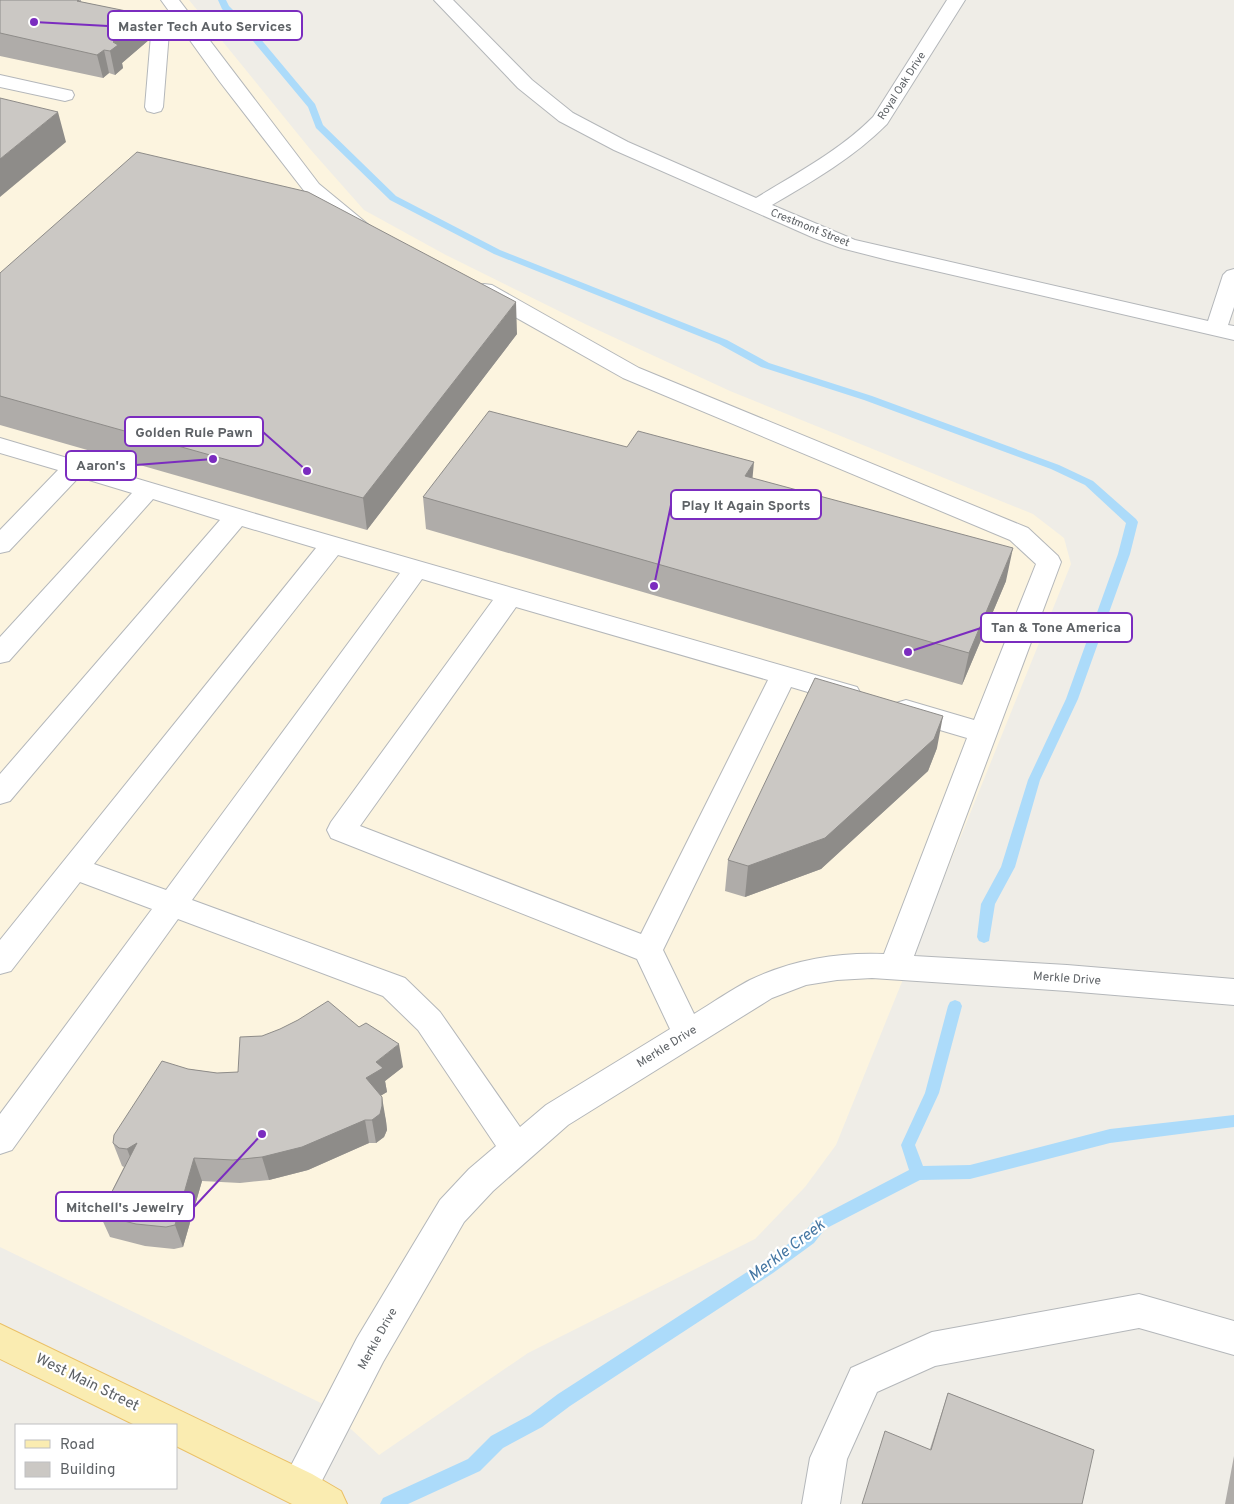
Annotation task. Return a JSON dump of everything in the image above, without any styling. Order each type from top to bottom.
[{"type":"main road","name":"West Main Street","points":[[0,1340],[171,1424]]},
{"type":"main road","name":"West Main Street","points":[[178,1428],[316,1497]]},
{"type":"street","points":[[46,0],[106,7],[126,18],[160,32],[154,107]]},
{"type":"street","points":[[170,0],[227,78],[312,188],[364,231],[381,240]]},
{"type":"street","name":"Crestmont Street","points":[[443,0],[525,84],[566,117],[621,146],[757,206],[848,244],[1225,331]]},
{"type":"street","name":"Royal Oak Drive","points":[[757,206],[840,155],[865,137],[880,120],[956,0]]},
{"type":"street","points":[[0,81],[65,95]]},
{"type":"street","points":[[1225,331],[1234,275]]},
{"type":"street","points":[[468,283],[503,300],[631,373],[1019,534],[1049,562],[895,966]]},
{"type":"street","points":[[0,445],[416,569],[983,733]]},
{"type":"street","points":[[0,545],[74,467]]},
{"type":"street","points":[[0,654],[148,490]]},
{"type":"street","points":[[0,794],[237,516]]},
{"type":"street","points":[[0,962],[332,544]]},
{"type":"street","points":[[0,1140],[170,904],[416,569]]},
{"type":"street","points":[[510,596],[342,830],[648,950],[688,1034]]},
{"type":"street","points":[[648,950],[784,675]]},
{"type":"street","points":[[74,868],[394,987],[429,1021],[516,1148]]},
{"type":"street","name":"Merkle Drive","points":[[316,1497],[370,1350],[452,1211],[481,1180],[516,1148],[557,1115],[761,989],[805,973],[837,968],[895,966],[1234,992]]},
{"type":"street","points":[[821,1504],[829,1458],[864,1380],[932,1349],[1139,1311],[1234,1338]]},
{"type":"shaded area","points":[[0,0],[189,0],[310,149],[364,210],[444,254],[585,324],[730,391],[1033,514],[1064,538],[1071,564],[836,1145],[805,1187],[755,1239],[528,1353],[379,1455],[325,1405],[0,1247]]},
{"type":"building","points":[[0,0],[79,0],[77,1],[146,15],[113,42],[118,45],[110,51],[104,50],[97,55],[0,33]]},
{"type":"building","points":[[0,98],[58,112],[0,159]]},
{"type":"building","points":[[137,152],[308,192],[516,302],[363,498],[0,396],[0,273]]},
{"type":"building","points":[[489,411],[627,447],[638,431],[754,462],[745,476],[1013,548],[969,653],[423,497]]},
{"type":"building","points":[[815,678],[943,716],[934,739],[825,838],[748,866],[728,860]]},
{"type":"building","points":[[328,1001],[359,1027],[366,1023],[399,1044],[376,1062],[383,1068],[366,1078],[382,1097],[380,1114],[372,1120],[365,1120],[302,1147],[262,1157],[233,1160],[194,1158],[175,1225],[166,1227],[136,1224],[100,1215],[137,1143],[127,1149],[119,1148],[113,1143],[114,1135],[162,1061],[188,1069],[217,1073],[238,1072],[240,1037],[262,1036],[280,1029]]},
{"type":"building","points":[[948,1393],[1094,1450],[1082,1504],[862,1504],[885,1431],[931,1450]]},
{"type":"waterway","points":[[222,0],[225,7],[251,33],[312,106],[319,126],[393,198],[497,252],[723,342],[765,365],[868,398],[1055,467],[1089,483],[1132,522],[1124,554],[1072,699],[1034,780],[1008,867],[988,904],[984,937]]},
{"type":"waterway","points":[[918,1173],[908,1145],[932,1093],[955,1006]]},
{"type":"waterway","name":"Merkle Creek","points":[[918,1173],[970,1172],[1110,1136],[1234,1121]]},
{"type":"waterway","name":"Merkle Creek","points":[[389,1504],[474,1465],[497,1442],[536,1421],[564,1400],[767,1268],[809,1238],[820,1224],[918,1173]]},
{"type":"place","name":"Master Tech Auto Services","points":[[34,22]]},
{"type":"place","name":"Aaron's","points":[[213,459]]},
{"type":"place","name":"Golden Rule Pawn","points":[[307,471]]},
{"type":"place","name":"Play It Again Sports","points":[[654,586]]},
{"type":"place","name":"Tan & Tone America","points":[[908,652]]},
{"type":"place","name":"Mitchell's Jewelry","points":[[262,1134]]}]
